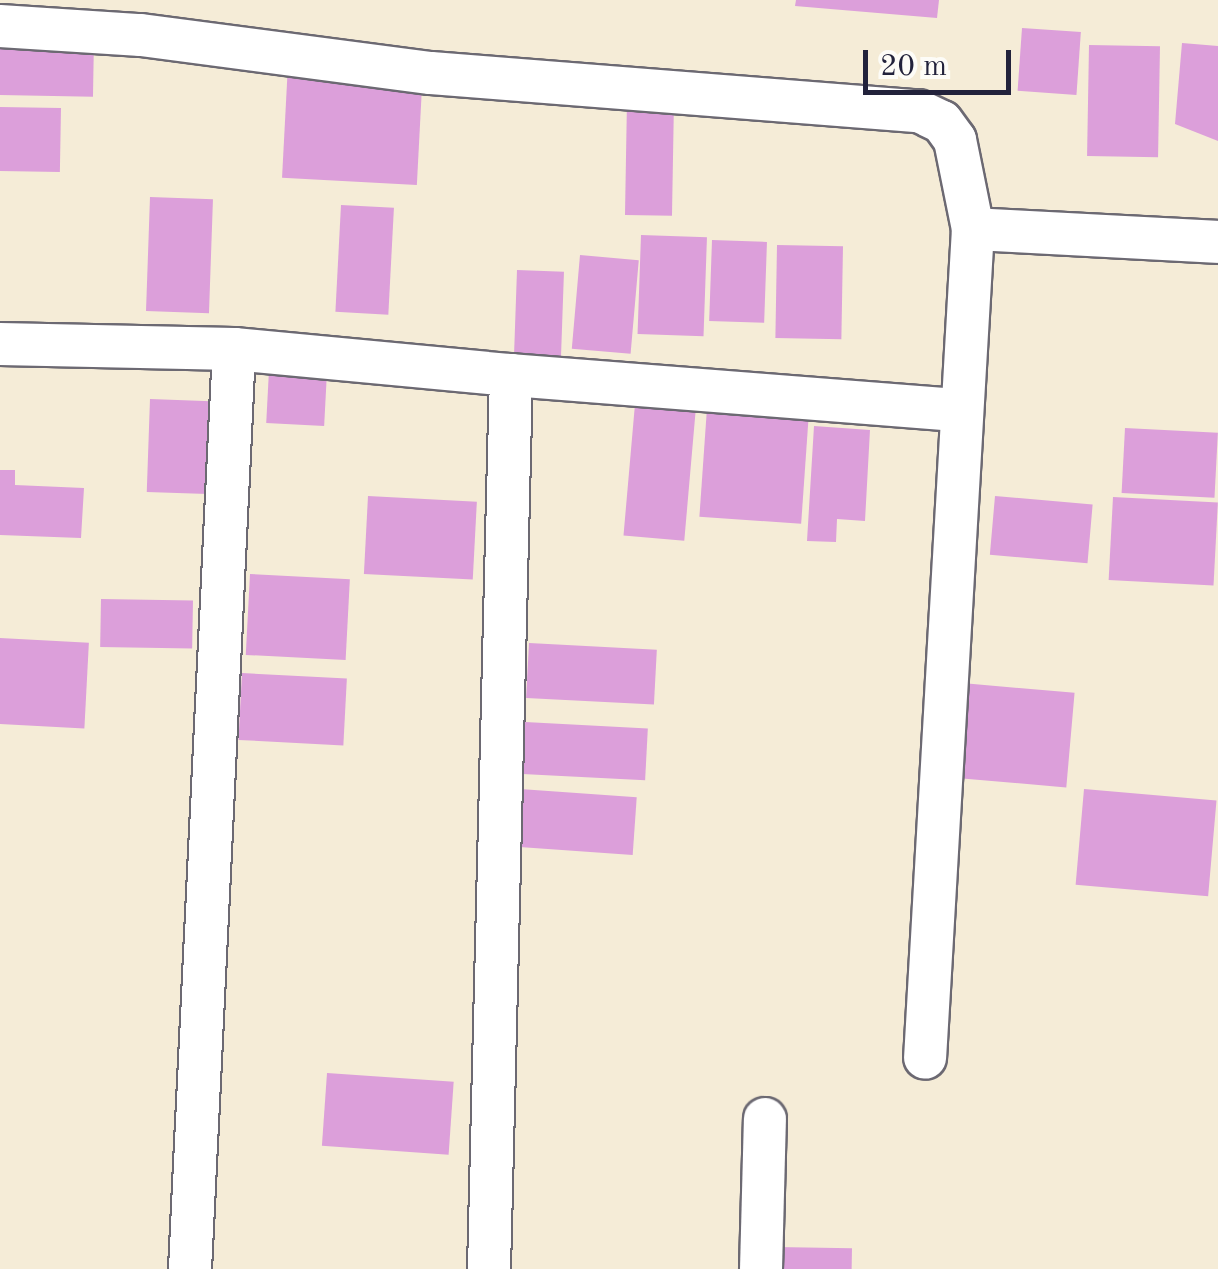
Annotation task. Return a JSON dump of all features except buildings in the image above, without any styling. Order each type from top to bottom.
[{"type":"street","points":[[0,26],[141,35],[431,73],[919,111],[942,122],[955,140],[973,229],[958,410],[925,1058]]},
{"type":"street","points":[[973,229],[1218,242]]},
{"type":"street","points":[[0,344],[234,348],[511,376],[958,410]]},
{"type":"street","points":[[190,1269],[234,348]]},
{"type":"street","points":[[488,1269],[511,376]]},
{"type":"street","points":[[762,1269],[765,1119]]}]
